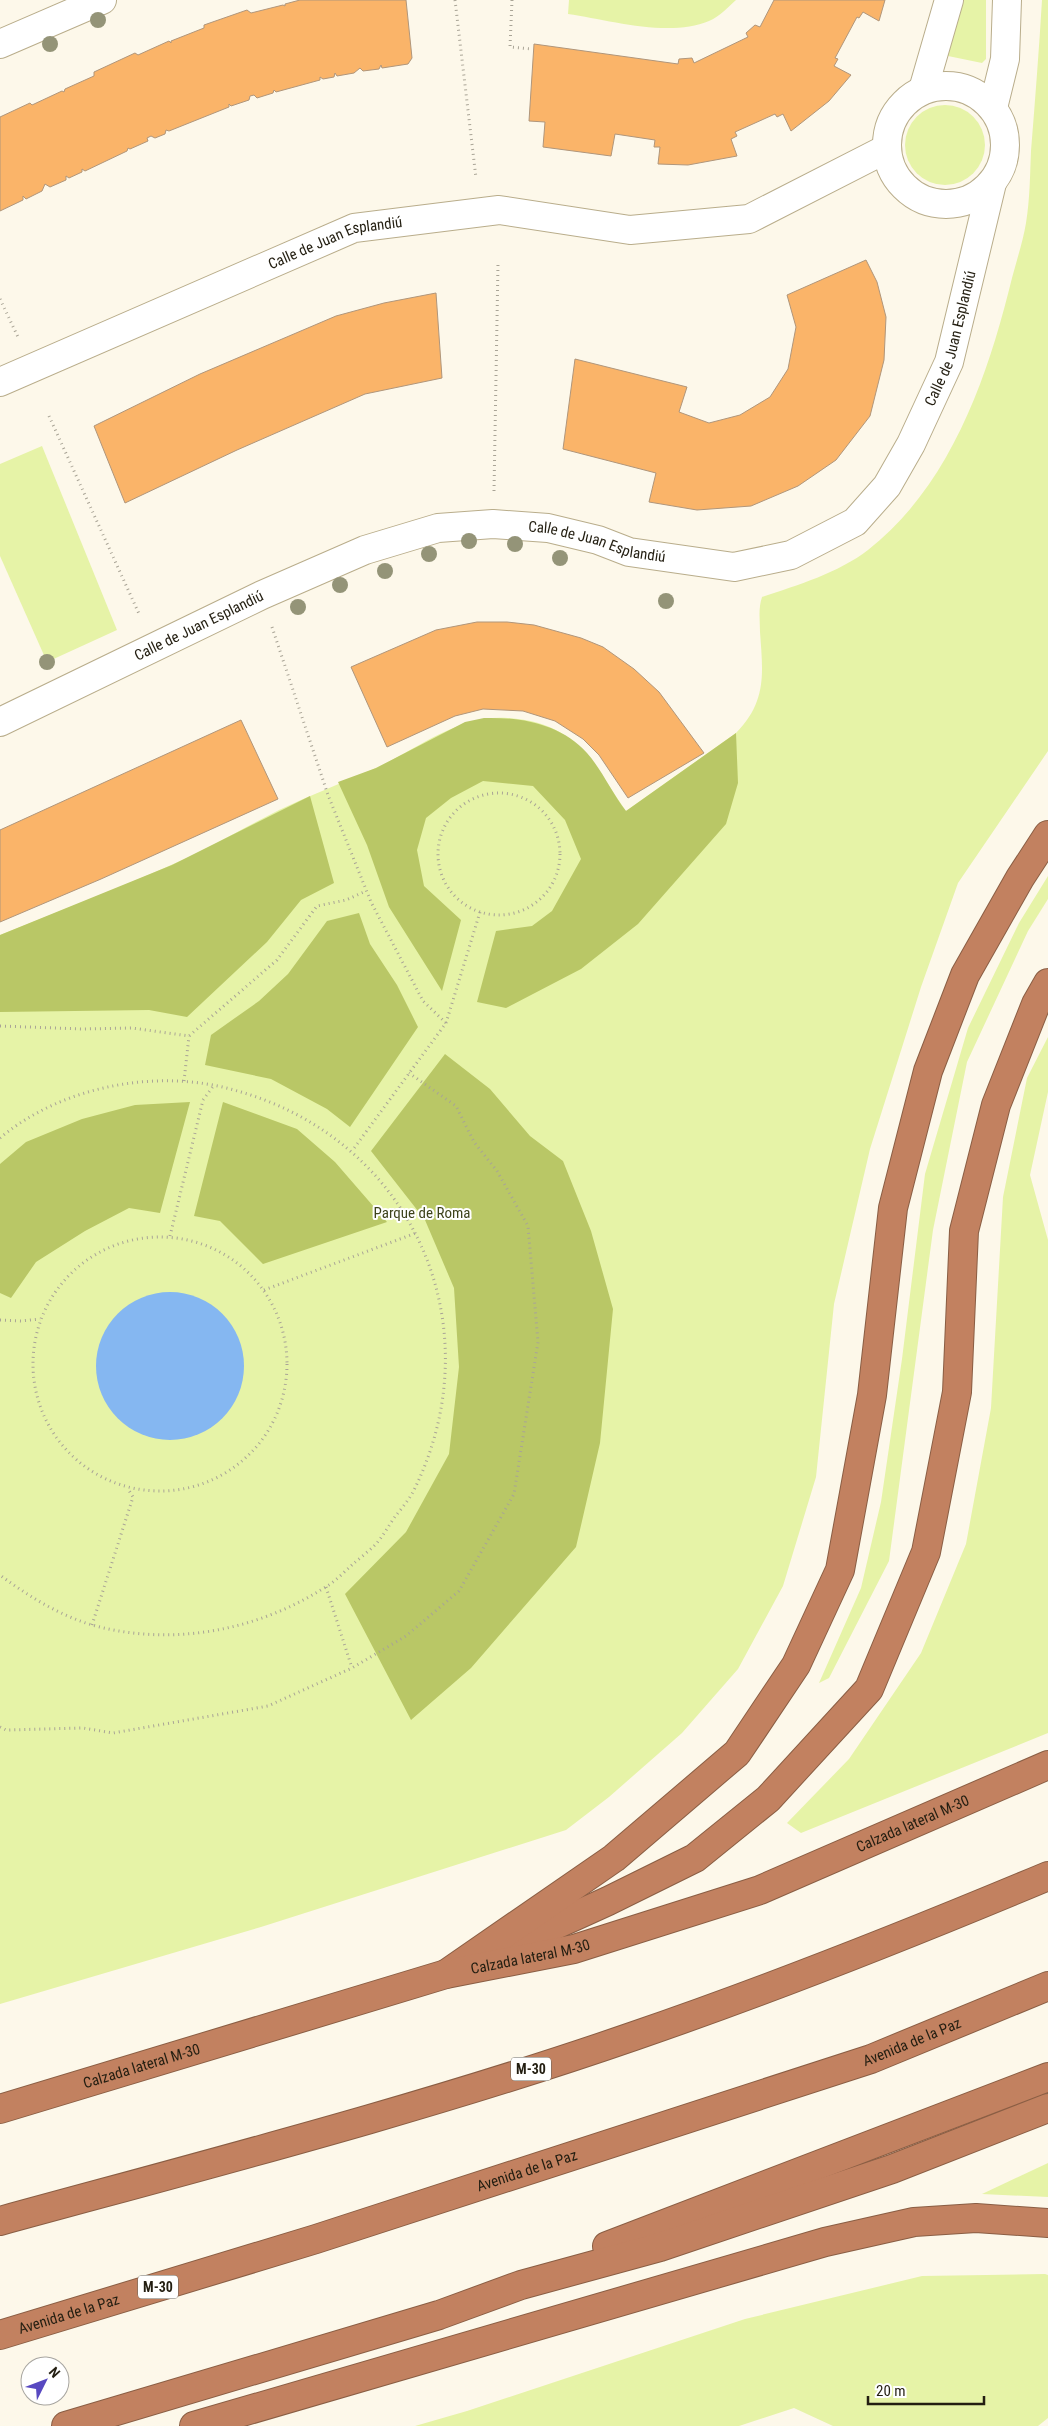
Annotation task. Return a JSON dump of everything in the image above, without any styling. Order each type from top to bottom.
[{"type":"highway","points":[[446,1974],[614,1858],[737,1753],[796,1664],[840,1570],[872,1395],[893,1208],[928,1071],[965,975],[1020,878],[1048,835]]},
{"type":"highway","points":[[446,1974],[608,1901],[695,1858],[768,1799],[868,1690],[926,1552],[957,1392],[964,1231],[996,1105],[1036,1004],[1048,983]]},
{"type":"highway","name":"Calzada lateral M-30","points":[[0,2109],[446,1974],[574,1949],[760,1890],[1048,1765]]},
{"type":"highway","name":"M-30","points":[[0,2221],[416,2106],[634,2036],[851,1957],[1048,1876]]},
{"type":"highway","name":"Avenida de la Paz","points":[[0,2335],[316,2239],[871,2059],[1048,1986]]},
{"type":"highway","points":[[522,2285],[596,2250],[1048,2077]]},
{"type":"highway","points":[[66,2426],[440,2315],[522,2285],[660,2247],[892,2170],[1048,2108]]},
{"type":"highway","points":[[194,2426],[825,2242],[914,2222],[976,2218],[1048,2223]]},
{"type":"street","points":[[0,44],[102,0]]},
{"type":"street","points":[[923,90],[949,0]]},
{"type":"street","points":[[993,108],[1005,59],[1007,0]]},
{"type":"street","points":[[938,86],[961,88],[982,98],[993,108],[1001,122],[1005,138],[1005,154],[1000,169],[992,183],[977,196],[958,204],[938,204],[918,198],[903,186],[892,168],[886,149],[890,125],[903,104],[923,90],[938,86]]},
{"type":"street","name":"Calle de Juan Esplandiú","points":[[0,382],[354,228],[499,210],[630,230],[749,219],[886,149]]},
{"type":"street","name":"Calle de Juan Esplandiú","points":[[0,722],[153,646],[262,595],[365,550],[438,528],[493,524],[548,528],[598,540],[629,552],[734,567],[791,554],[855,522],[887,486],[911,444],[949,362],[992,183]]},
{"type":"path","points":[[455,0],[476,178]]},
{"type":"path","points":[[512,0],[510,47],[532,49]]},
{"type":"path","points":[[493,524],[498,263]]},
{"type":"path","points":[[0,299],[19,340]]},
{"type":"path","points":[[49,416],[153,646]]},
{"type":"path","points":[[262,595],[328,794],[366,891],[423,1001],[446,1023]]},
{"type":"path","points":[[491,794],[512,795],[530,802],[546,815],[556,832],[560,852],[558,871],[549,889],[536,903],[519,912],[499,916],[480,912],[462,903],[448,888],[439,869],[438,848],[443,829],[455,812],[471,800],[491,794]]},
{"type":"path","points":[[184,1081],[189,1036],[277,960],[317,906],[346,900],[366,891]]},
{"type":"path","points":[[352,1151],[446,1023],[480,912]]},
{"type":"path","points":[[0,1026],[74,1029],[132,1028],[189,1036]]},
{"type":"path","points":[[0,1727],[6,1730],[83,1728],[113,1733],[162,1726],[268,1706],[352,1668],[406,1636],[459,1591],[514,1494],[538,1342],[528,1226],[497,1171],[474,1142],[456,1106],[409,1073]]},
{"type":"path","points":[[0,1138],[47,1108],[91,1091],[137,1082],[184,1081],[215,1084],[265,1098],[311,1120],[352,1151],[388,1189],[416,1233],[439,1296],[446,1362],[438,1428],[414,1490],[376,1544],[326,1587],[272,1616],[213,1632],[152,1635],[92,1625],[32,1599],[0,1575]]},
{"type":"path","points":[[170,1236],[203,1100],[215,1084]]},
{"type":"path","points":[[264,1290],[416,1233]]},
{"type":"path","points":[[170,1236],[206,1245],[230,1258],[238,1263],[264,1290],[282,1325],[288,1364],[282,1402],[265,1437],[239,1465],[205,1484],[166,1492],[128,1488],[95,1475],[67,1452],[46,1423],[34,1390],[32,1354],[40,1319],[60,1284],[90,1256],[129,1240],[170,1236]]},
{"type":"path","points":[[0,1320],[40,1319]]},
{"type":"path","points":[[92,1625],[133,1497],[128,1488]]},
{"type":"path","points":[[326,1587],[352,1668]]},
{"type":"green space","points":[[569,0],[736,0],[709,21],[693,26],[658,28],[568,14]]},
{"type":"green space","points":[[964,0],[986,0],[986,59],[982,63],[948,56],[946,52]]},
{"type":"green space","name":"Parque de Roma","points":[[1042,0],[1048,0],[1048,751],[958,883],[921,987],[870,1149],[834,1304],[816,1477],[783,1586],[738,1669],[682,1733],[609,1797],[566,1830],[261,1927],[0,2004],[0,935],[185,859],[279,810],[376,768],[440,734],[473,721],[490,718],[508,718],[531,721],[550,727],[566,736],[592,761],[626,811],[736,733],[753,710],[761,686],[760,606],[762,597],[817,578],[844,565],[868,550],[897,524],[922,494],[944,461],[978,390],[1002,315],[1026,223]]},
{"type":"green space","points":[[937,105],[953,105],[974,116],[985,137],[985,153],[974,174],[953,185],[937,185],[923,179],[911,167],[905,153],[905,137],[911,123],[923,111]]},
{"type":"green space","points":[[42,446],[117,630],[47,662],[0,556],[0,464]]},
{"type":"green space","points":[[484,718],[526,721],[540,724],[565,735],[587,753],[626,811],[736,733],[738,783],[726,824],[638,924],[581,969],[506,1008],[477,1002],[496,931],[532,926],[552,911],[581,859],[565,820],[533,786],[483,781],[451,798],[426,818],[417,850],[424,886],[461,920],[442,991],[389,907],[367,845],[338,782],[376,768],[465,722]]},
{"type":"green space","points":[[310,796],[334,883],[301,900],[267,942],[187,1017],[149,1010],[0,1012],[0,935],[172,865]]},
{"type":"green space","points":[[1048,876],[1048,899],[1028,931],[967,1062],[933,1230],[889,1561],[829,1678],[819,1683],[861,1588],[881,1502],[902,1359],[925,1174],[968,1028],[1019,923]]},
{"type":"green space","points":[[359,913],[370,944],[397,985],[418,1027],[350,1127],[327,1109],[271,1079],[205,1065],[211,1035],[259,1001],[288,974],[327,921]]},
{"type":"green space","points":[[1048,1037],[1048,1092],[1030,1175],[1048,1240],[1048,1733],[801,1833],[787,1823],[849,1759],[921,1653],[966,1544],[991,1408],[1003,1197],[1027,1078]]},
{"type":"green space","points":[[445,1054],[490,1089],[530,1136],[563,1161],[591,1231],[613,1309],[600,1443],[576,1547],[471,1668],[411,1720],[345,1594],[406,1532],[449,1454],[459,1367],[454,1288],[425,1220],[371,1151]]},
{"type":"green space","points":[[190,1102],[160,1213],[129,1208],[85,1231],[36,1262],[11,1298],[0,1293],[0,1164],[26,1142],[82,1119],[135,1105]]},
{"type":"green space","points":[[223,1102],[297,1129],[335,1162],[387,1222],[263,1264],[220,1221],[194,1216]]},
{"type":"green space","points":[[1048,2163],[1048,2197],[982,2194]]},
{"type":"green space","points":[[1048,2275],[1048,2418],[1038,2426],[833,2426],[794,2408],[739,2426],[415,2426],[467,2411],[745,2319],[922,2276]]},
{"type":"water","points":[[170,1292],[184,1293],[198,1298],[211,1304],[222,1314],[232,1325],[238,1338],[243,1352],[243,1380],[238,1394],[232,1407],[222,1418],[211,1428],[198,1434],[184,1439],[170,1440],[156,1439],[142,1434],[129,1428],[118,1418],[108,1407],[102,1394],[97,1380],[96,1366],[97,1352],[102,1338],[108,1325],[118,1314],[129,1304],[142,1298],[156,1293]]},
{"type":"building","points":[[300,0],[406,0],[412,58],[408,64],[382,68],[381,65],[379,69],[363,71],[360,68],[354,73],[337,76],[335,73],[334,77],[323,79],[320,77],[320,80],[276,92],[274,90],[273,93],[257,98],[254,95],[250,96],[249,100],[231,106],[229,104],[229,107],[169,131],[166,130],[165,134],[155,138],[151,136],[147,138],[148,141],[130,149],[128,148],[127,151],[85,171],[82,169],[82,172],[69,178],[66,176],[66,180],[50,187],[45,184],[42,191],[26,199],[23,196],[23,200],[0,211],[0,117],[30,103],[32,105],[62,91],[64,92],[65,89],[94,76],[94,72],[135,53],[138,55],[169,41],[171,43],[171,41],[204,28],[204,25],[247,10],[251,13],[285,6],[285,4]]},
{"type":"building","points":[[774,0],[885,0],[879,21],[863,12],[859,18],[857,17],[835,58],[838,59],[834,66],[851,75],[829,101],[791,131],[783,114],[777,117],[775,114],[735,132],[737,136],[731,139],[737,156],[688,165],[658,164],[660,147],[654,147],[655,140],[615,134],[611,156],[543,147],[545,122],[529,121],[534,44],[678,64],[679,59],[692,58],[694,63],[748,37],[746,33],[755,25],[760,27]]},
{"type":"building","points":[[866,260],[877,282],[886,317],[884,360],[870,416],[836,460],[798,486],[751,506],[697,510],[649,502],[656,473],[563,449],[575,359],[687,387],[679,412],[709,423],[740,415],[770,397],[788,369],[796,327],[787,295]]},
{"type":"building","points":[[436,293],[442,378],[365,394],[237,450],[125,503],[94,426],[200,374],[336,316],[384,303]]},
{"type":"building","points":[[477,622],[507,622],[534,625],[581,638],[603,647],[634,669],[659,692],[704,753],[628,798],[599,755],[583,739],[555,721],[523,711],[483,709],[455,716],[387,747],[351,667],[436,630]]},
{"type":"building","points":[[241,720],[278,799],[101,879],[0,922],[0,830]]}]
